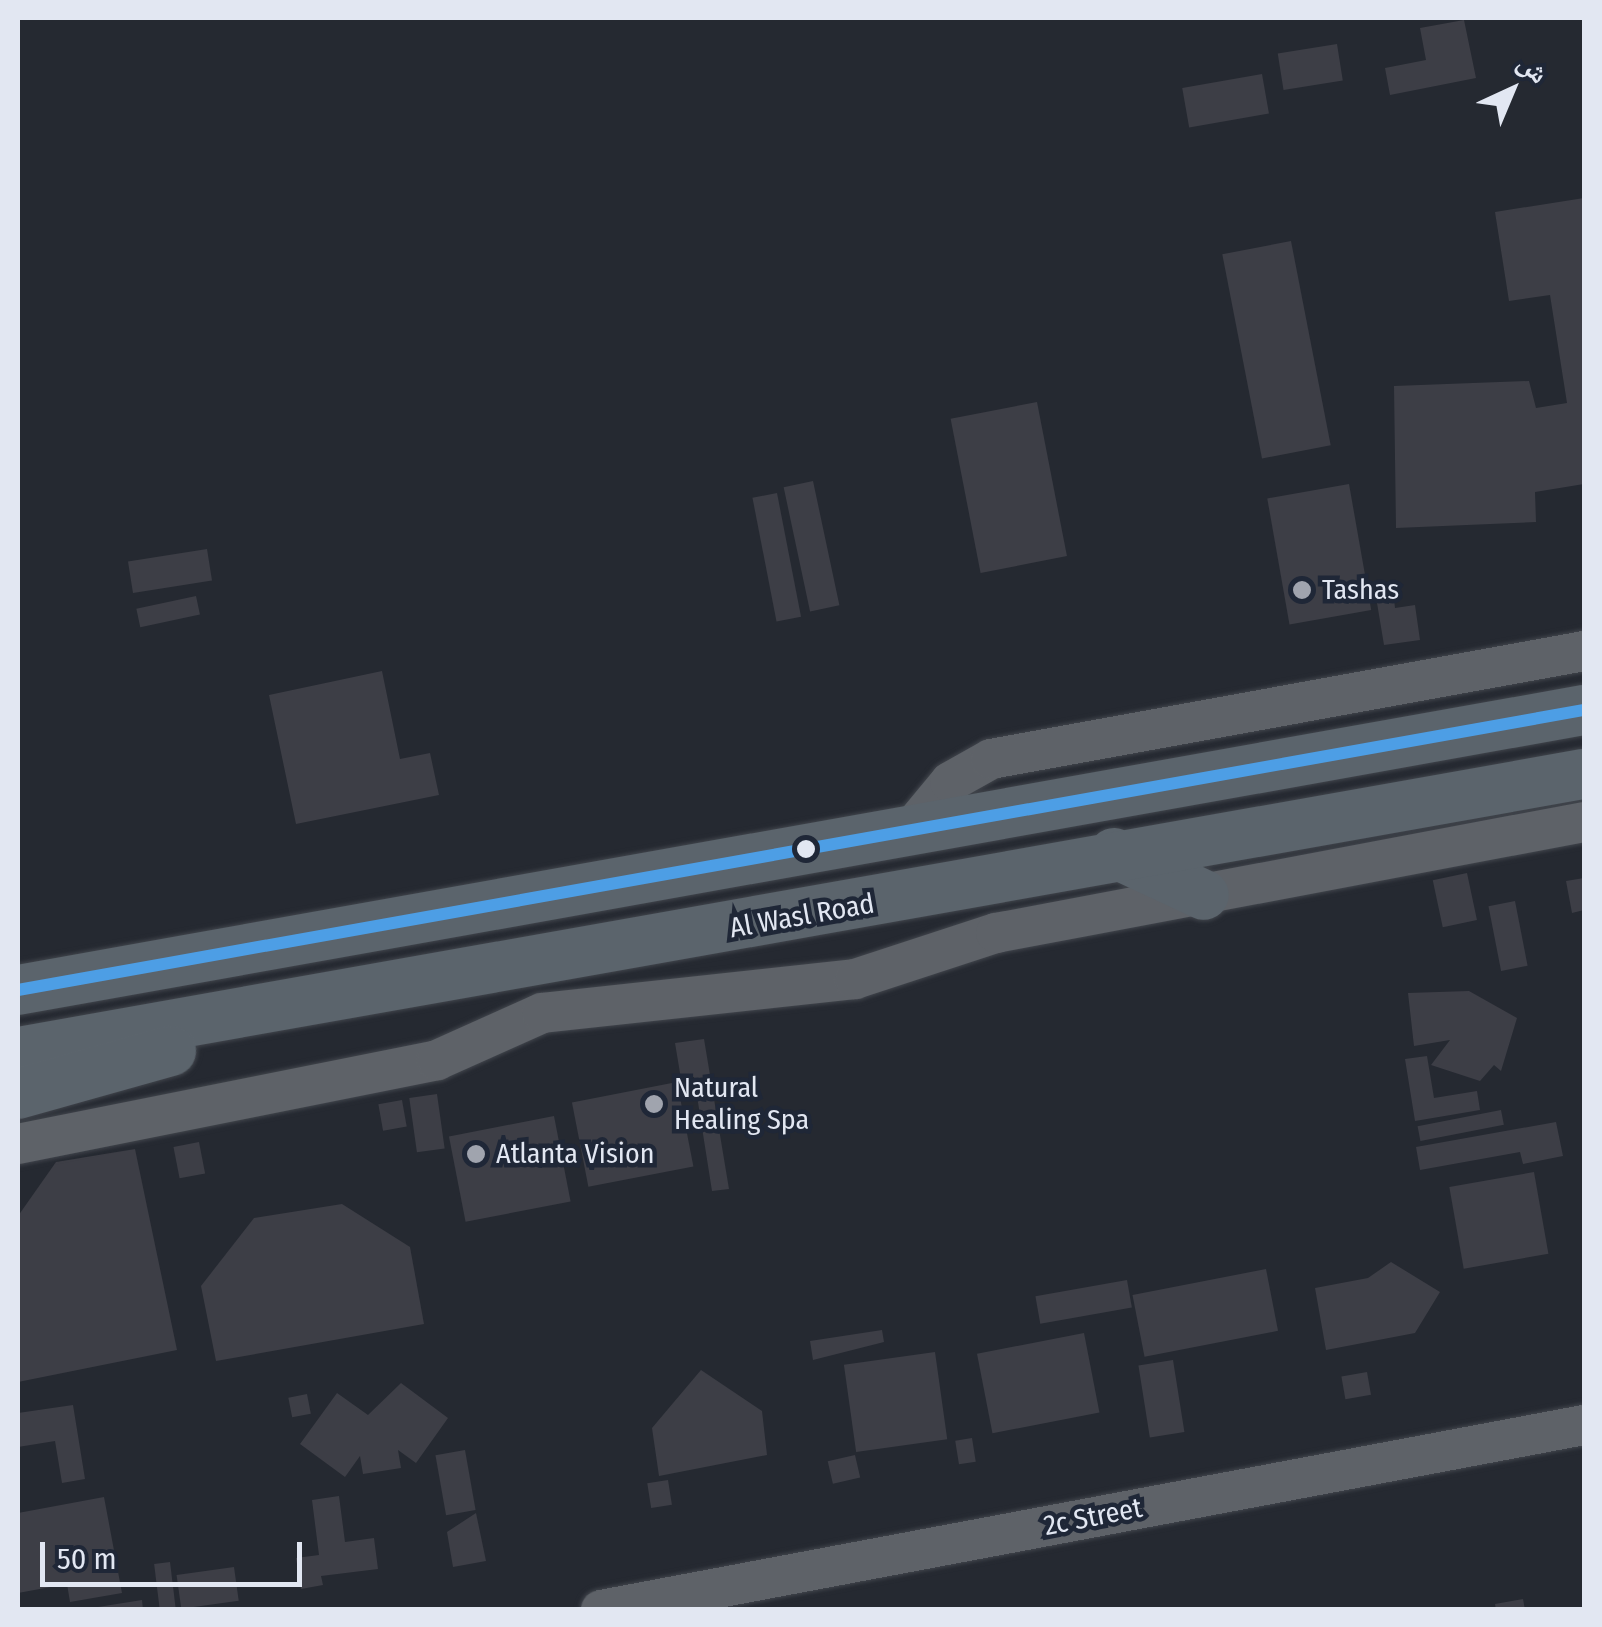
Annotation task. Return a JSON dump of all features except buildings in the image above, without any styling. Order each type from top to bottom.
[{"type":"main road","points":[[18,989],[908,834],[1584,710]]},
{"type":"main road","name":"Al Wasl Road","points":[[18,1052],[818,915],[1114,853],[1584,774]]},
{"type":"main road","points":[[1114,853],[1204,895]]},
{"type":"main road","points":[[18,1094],[140,1063],[263,1008]]},
{"type":"street","points":[[908,834],[950,782],[992,759],[1584,651]]},
{"type":"street","points":[[18,1144],[437,1060],[542,1013],[854,979],[996,933],[1584,822]]},
{"type":"street","name":"2c Street","points":[[601,1610],[1584,1425]]},
{"type":"transit line","points":[[18,990],[1584,710]]},
{"type":"place","name":"Tashas","points":[[1302,590]]},
{"type":"place","name":"Natural Healing Spa","points":[[654,1104]]},
{"type":"place","name":"Atlanta Vision","points":[[476,1154]]}]
